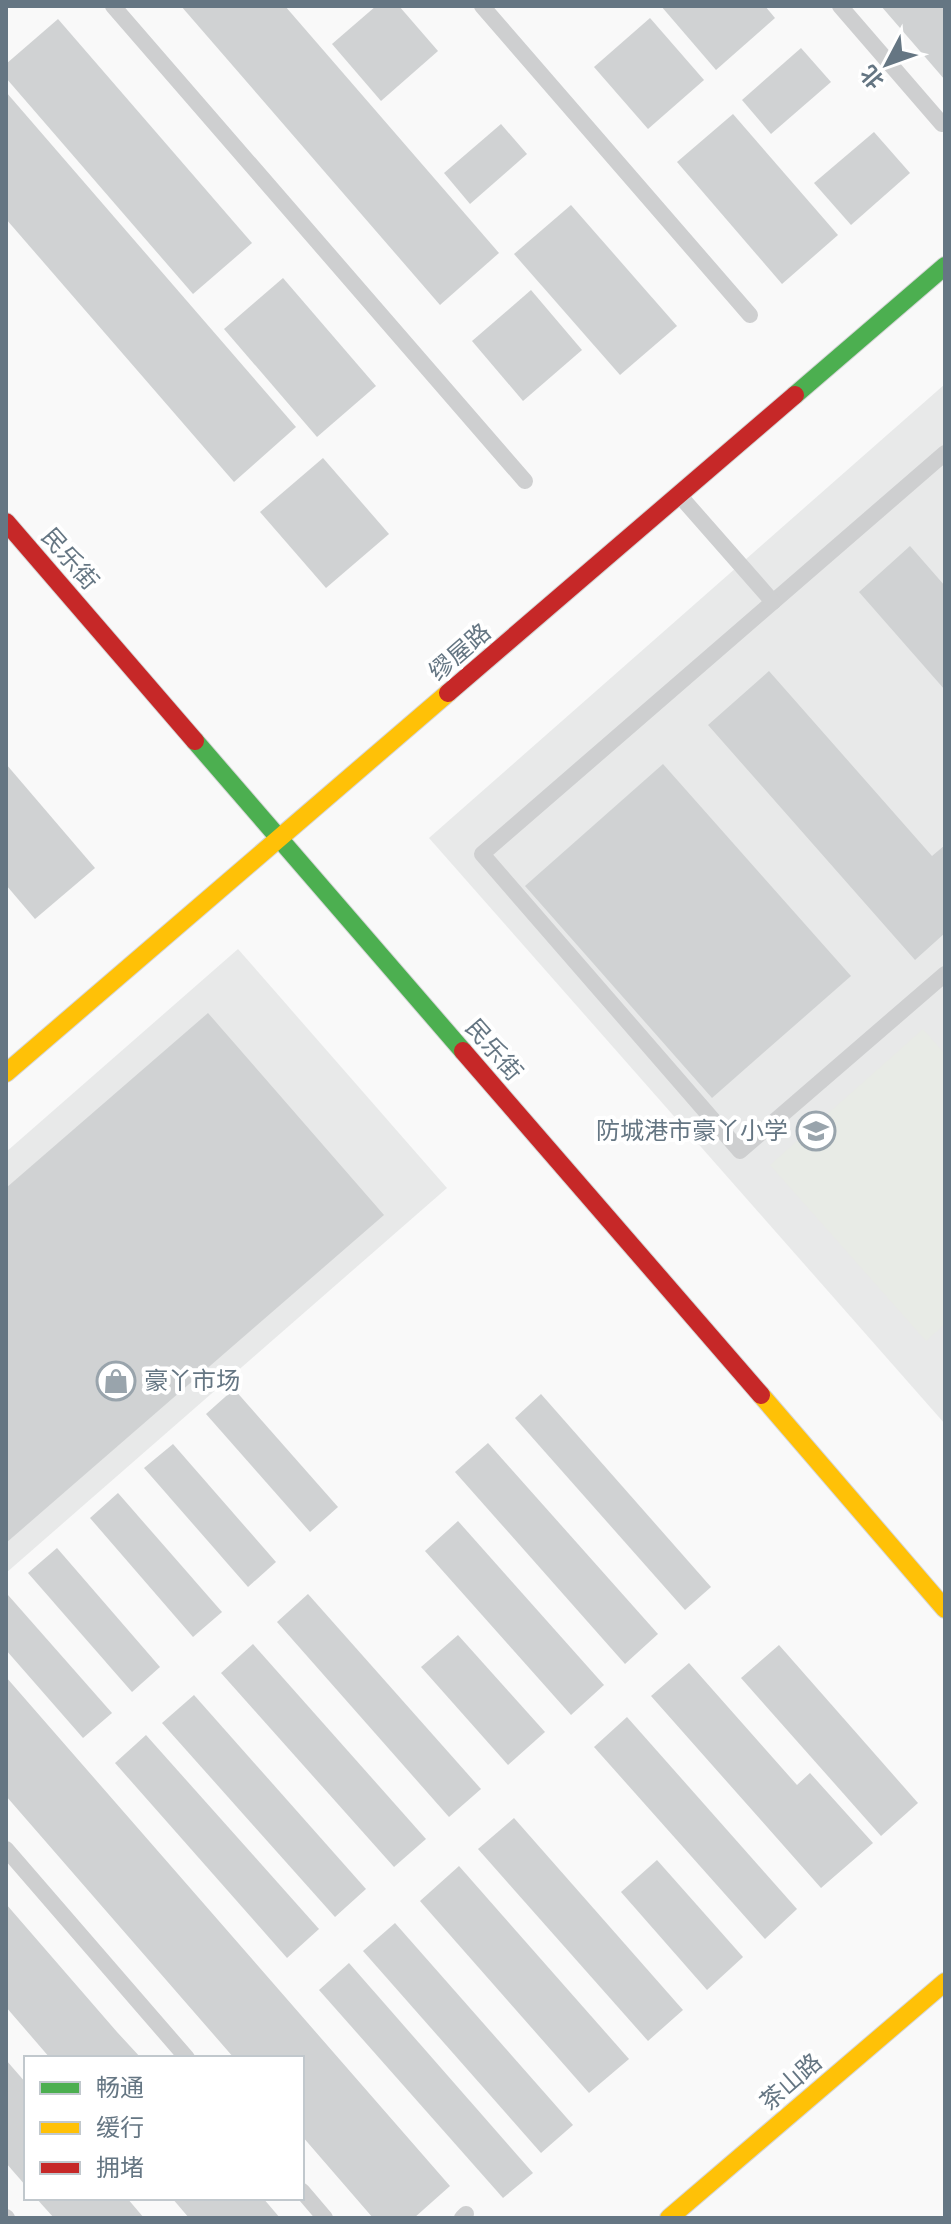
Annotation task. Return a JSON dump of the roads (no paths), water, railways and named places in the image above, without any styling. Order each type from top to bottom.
[{"type":"street","name":"缪屋路","points":[[6,1073],[945,266]]},
{"type":"street","name":"民乐街","points":[[6,522],[945,1609]]},
{"type":"street","name":"茶山路","points":[[669,2218],[945,1982]]},
{"type":"lane","points":[[113,6],[525,481]]},
{"type":"lane","points":[[482,6],[750,315]]},
{"type":"lane","points":[[840,6],[942,124]]},
{"type":"lane","points":[[945,453],[482,854],[740,1151],[945,974]]},
{"type":"lane","points":[[679,495],[773,602]]},
{"type":"lane","points":[[6,1849],[185,2056]]},
{"type":"lane","points":[[304,2193],[325,2218]]},
{"type":"place","name":"防城港市豪丫小学","points":[[816,1131]]},
{"type":"place","name":"豪丫市场","points":[[116,1381]]}]
